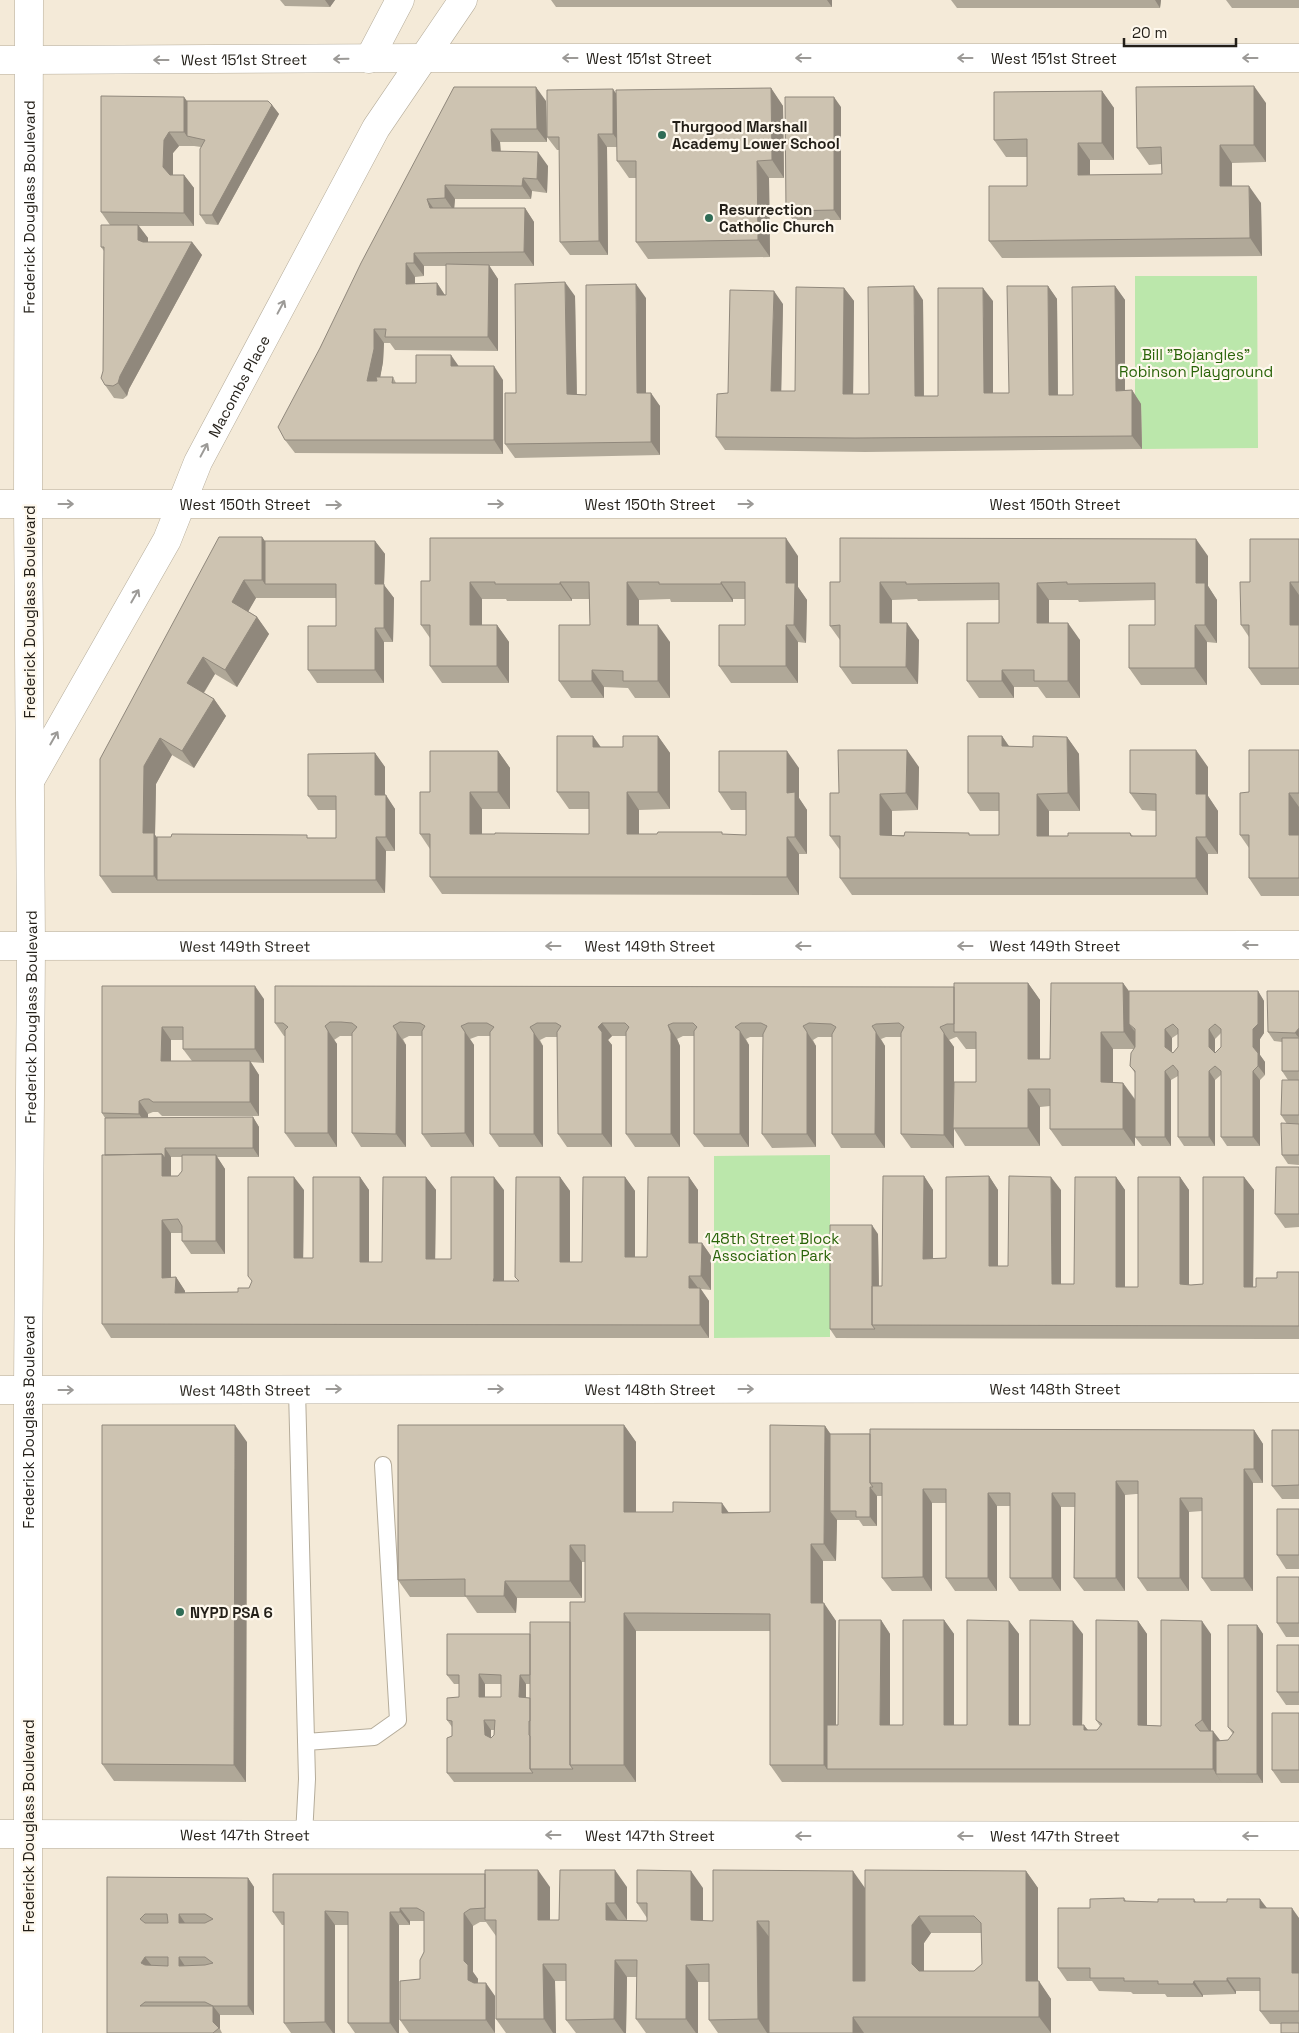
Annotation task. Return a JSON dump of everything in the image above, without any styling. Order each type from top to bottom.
[{"type":"street","name":"Frederick Douglass Boulevard","points":[[28,2033],[28,1390],[31,946],[28,504],[29,0]]},
{"type":"street","points":[[369,59],[400,0]]},
{"type":"street","name":"Macombs Place","points":[[30,780],[167,540],[183,504],[198,462],[371,137],[463,0]]},
{"type":"street","name":"West 151st Street","points":[[0,60],[1299,58]]},
{"type":"street","name":"West 150th Street","points":[[0,504],[1299,504]]},
{"type":"street","name":"West 149th Street","points":[[0,946],[1299,945]]},
{"type":"street","name":"West 148th Street","points":[[0,1390],[1299,1388]]},
{"type":"street","name":"West 147th Street","points":[[0,1834],[1299,1836]]},
{"type":"lane","points":[[297,1390],[307,1779],[304,1835]]},
{"type":"lane","points":[[306,1742],[374,1737],[398,1720],[383,1465]]},
{"type":"green space","name":"Bill \"Bojangles\" Robinson Playground","points":[[1135,276],[1257,276],[1258,448],[1142,449],[1141,404],[1135,403]]},
{"type":"green space","name":"148th Street Block Association Park","points":[[830,1155],[830,1337],[714,1338],[714,1156]]},
{"type":"building","points":[[1254,86],[1254,145],[1220,145],[1220,186],[1249,186],[1250,238],[989,241],[989,186],[1027,186],[1027,139],[994,140],[994,92],[1102,91],[1102,143],[1078,143],[1078,175],[1162,174],[1161,147],[1137,148],[1136,87]]},
{"type":"building","points":[[454,87],[536,87],[537,129],[491,129],[492,151],[538,152],[537,179],[523,178],[522,186],[445,185],[445,198],[427,199],[430,208],[525,208],[524,252],[414,253],[414,263],[406,263],[406,284],[437,283],[437,295],[446,295],[446,264],[489,265],[488,337],[385,337],[386,329],[374,329],[374,349],[367,381],[377,381],[376,377],[393,377],[392,383],[416,383],[416,355],[451,355],[451,366],[494,366],[494,440],[285,440],[278,427],[320,348],[361,263]]},
{"type":"building","name":"Resurrection Catholic Church","points":[[771,88],[772,160],[757,161],[758,240],[636,242],[636,161],[617,161],[616,90]]},
{"type":"building","points":[[613,89],[613,134],[598,134],[599,241],[560,242],[559,137],[547,137],[547,90]]},
{"type":"building","points":[[101,96],[184,97],[184,132],[169,132],[164,140],[163,167],[170,175],[184,175],[184,213],[101,212]]},
{"type":"building","points":[[785,97],[834,97],[834,210],[786,211]]},
{"type":"building","points":[[187,101],[268,101],[272,105],[212,215],[200,215],[200,149],[205,140],[187,136]]},
{"type":"building","points":[[101,225],[138,225],[138,240],[143,242],[192,242],[118,383],[113,386],[105,385],[101,378],[103,371],[104,247],[101,247]]},
{"type":"building","points":[[565,282],[567,394],[586,395],[586,285],[636,284],[637,393],[651,393],[651,442],[505,444],[505,393],[516,393],[515,284]]},
{"type":"building","points":[[914,286],[915,396],[938,396],[938,288],[983,288],[984,393],[1009,393],[1007,286],[1048,286],[1049,395],[1073,395],[1072,287],[1115,286],[1116,391],[1132,390],[1132,436],[716,437],[717,394],[728,393],[730,290],[774,291],[771,391],[795,391],[796,287],[844,288],[843,394],[869,394],[868,287]]},
{"type":"building","points":[[219,537],[262,537],[262,580],[244,580],[232,602],[257,617],[225,670],[203,657],[187,683],[214,699],[182,751],[160,738],[144,766],[143,833],[154,833],[154,876],[100,876],[100,759]]},
{"type":"building","points":[[430,538],[786,538],[786,583],[795,583],[794,625],[786,625],[786,666],[719,666],[719,625],[745,625],[745,582],[659,584],[659,582],[627,582],[627,625],[658,625],[658,681],[623,681],[623,671],[592,670],[592,681],[559,681],[559,625],[590,625],[589,582],[495,584],[495,582],[470,582],[470,625],[497,625],[497,666],[430,666],[430,625],[421,625],[421,581],[430,581]]},
{"type":"building","points":[[840,538],[1196,539],[1196,583],[1205,583],[1205,625],[1195,625],[1195,668],[1129,668],[1129,625],[1155,625],[1155,583],[1067,584],[1067,582],[1037,583],[1037,623],[1068,623],[1068,681],[1034,681],[1034,670],[1002,670],[1002,681],[967,681],[967,623],[999,623],[999,583],[906,584],[906,582],[880,582],[880,623],[907,623],[906,667],[840,667],[840,625],[830,626],[830,582],[840,582]]},
{"type":"building","points":[[1250,539],[1299,539],[1299,582],[1290,582],[1290,625],[1299,625],[1299,668],[1249,668],[1249,625],[1241,625],[1240,582],[1250,582]]},
{"type":"building","points":[[265,541],[375,541],[375,584],[384,584],[384,628],[375,628],[375,670],[308,670],[308,626],[336,626],[336,584],[265,584]]},
{"type":"building","points":[[557,736],[593,736],[593,747],[623,747],[623,736],[658,736],[658,792],[627,792],[627,834],[722,832],[722,834],[746,835],[746,792],[719,792],[719,751],[787,751],[787,793],[795,792],[795,837],[787,837],[787,877],[430,877],[430,834],[420,834],[420,792],[430,792],[430,751],[498,751],[498,792],[470,792],[470,834],[589,834],[589,792],[557,792]]},
{"type":"building","points":[[968,736],[1002,736],[1002,746],[1033,747],[1033,736],[1067,737],[1068,793],[1037,794],[1037,836],[1068,836],[1068,833],[1130,833],[1131,836],[1156,836],[1156,794],[1130,793],[1130,750],[1196,750],[1196,794],[1206,794],[1206,837],[1196,837],[1196,878],[840,878],[840,836],[830,836],[830,793],[839,793],[838,750],[907,750],[906,793],[880,794],[880,835],[904,836],[905,832],[999,835],[999,793],[968,793]]},
{"type":"building","points":[[1249,750],[1299,750],[1299,793],[1289,793],[1289,835],[1299,835],[1299,878],[1249,878],[1249,835],[1240,835],[1240,793],[1249,792]]},
{"type":"building","points":[[375,753],[375,795],[386,795],[386,837],[376,837],[376,880],[157,880],[157,837],[171,837],[172,834],[307,835],[307,838],[336,838],[336,796],[308,796],[308,754]]},
{"type":"building","points":[[954,983],[1028,983],[1028,1059],[1050,1059],[1051,983],[1123,983],[1124,1032],[1101,1032],[1101,1082],[1123,1083],[1123,1129],[1050,1129],[1050,1089],[1028,1089],[1028,1128],[953,1128],[954,1082],[976,1082],[976,1032],[954,1032]]},
{"type":"building","points":[[102,986],[255,986],[255,1049],[183,1049],[183,1027],[162,1027],[161,1061],[250,1061],[250,1102],[153,1102],[149,1099],[144,1099],[139,1101],[139,1114],[102,1113]]},
{"type":"building","points":[[275,986],[954,987],[954,1024],[940,1027],[944,1033],[944,1135],[901,1134],[901,1033],[904,1027],[899,1023],[876,1024],[872,1026],[876,1032],[875,1134],[832,1134],[832,1034],[836,1027],[831,1024],[809,1023],[803,1026],[807,1032],[807,1134],[762,1134],[763,1034],[767,1026],[761,1023],[741,1023],[735,1027],[740,1031],[740,1134],[694,1134],[694,1031],[697,1027],[693,1023],[673,1023],[668,1025],[671,1033],[671,1134],[626,1134],[626,1032],[629,1027],[625,1023],[602,1023],[598,1027],[602,1032],[602,1134],[558,1134],[557,1032],[561,1026],[556,1023],[537,1023],[530,1027],[534,1033],[534,1134],[490,1134],[490,1032],[494,1027],[487,1023],[468,1023],[461,1026],[465,1032],[465,1133],[422,1134],[422,1031],[425,1026],[420,1023],[400,1022],[393,1026],[397,1032],[396,1134],[352,1133],[352,1033],[357,1027],[352,1023],[341,1022],[330,1022],[325,1026],[328,1031],[328,1133],[285,1133],[285,1030],[288,1027],[283,1023],[275,1023]]},
{"type":"building","points":[[1129,991],[1258,991],[1258,1024],[1253,1029],[1253,1047],[1258,1053],[1258,1066],[1253,1071],[1253,1137],[1221,1137],[1221,1071],[1215,1066],[1209,1071],[1209,1137],[1178,1137],[1178,1071],[1173,1065],[1165,1071],[1165,1137],[1135,1137],[1135,1071],[1130,1066],[1131,1053],[1135,1047],[1135,1029],[1129,1024]],"holes":[[[1173,1024],[1178,1029],[1178,1047],[1173,1053],[1165,1047],[1165,1029]],[[1215,1024],[1221,1029],[1221,1047],[1215,1053],[1209,1047],[1209,1029]]]},
{"type":"building","points":[[1267,991],[1299,991],[1299,1028],[1295,1033],[1268,1032]]},
{"type":"building","points":[[1282,1038],[1299,1038],[1299,1071],[1282,1071]]},
{"type":"building","points":[[1282,1080],[1299,1080],[1299,1115],[1281,1115]]},
{"type":"building","points":[[253,1117],[253,1148],[165,1148],[165,1158],[162,1154],[105,1155],[105,1118]]},
{"type":"building","points":[[1281,1123],[1299,1124],[1299,1155],[1282,1155]]},
{"type":"building","points":[[162,1154],[162,1176],[178,1176],[182,1171],[182,1155],[216,1155],[216,1241],[182,1241],[182,1226],[178,1219],[162,1220],[162,1278],[176,1277],[175,1293],[238,1292],[238,1288],[249,1288],[252,1281],[248,1276],[248,1177],[294,1177],[294,1258],[313,1258],[313,1177],[360,1177],[360,1262],[382,1262],[383,1177],[426,1177],[426,1259],[451,1259],[451,1177],[494,1177],[493,1281],[519,1281],[515,1277],[516,1177],[560,1177],[560,1262],[582,1262],[583,1177],[625,1177],[625,1257],[647,1257],[648,1177],[689,1177],[689,1243],[702,1243],[701,1276],[689,1276],[689,1288],[700,1288],[700,1325],[102,1324],[102,1155]]},
{"type":"building","points":[[1276,1167],[1299,1167],[1299,1214],[1275,1214]]},
{"type":"building","points":[[883,1176],[924,1176],[923,1259],[946,1258],[946,1177],[989,1176],[989,1266],[1008,1266],[1009,1176],[1051,1177],[1052,1284],[1074,1284],[1075,1177],[1116,1177],[1116,1287],[1138,1287],[1138,1177],[1180,1177],[1180,1284],[1191,1285],[1203,1284],[1203,1177],[1244,1177],[1244,1287],[1256,1287],[1256,1278],[1277,1278],[1277,1272],[1299,1272],[1299,1326],[872,1325],[872,1286],[882,1286]]},
{"type":"building","points":[[830,1225],[872,1225],[872,1325],[875,1329],[830,1329]]},
{"type":"building","name":"NYPD PSA 6","points":[[102,1425],[235,1425],[234,1765],[102,1764]]},
{"type":"building","points":[[398,1425],[624,1425],[624,1512],[673,1512],[673,1502],[722,1503],[722,1513],[770,1512],[770,1425],[825,1426],[824,1544],[811,1544],[811,1603],[824,1603],[824,1765],[770,1765],[770,1614],[624,1613],[624,1765],[570,1765],[570,1602],[585,1602],[585,1545],[570,1545],[570,1581],[505,1581],[504,1596],[465,1596],[465,1579],[398,1580]]},
{"type":"building","points":[[870,1429],[1254,1430],[1254,1469],[1244,1469],[1244,1578],[1202,1578],[1202,1498],[1180,1498],[1180,1578],[1138,1578],[1138,1481],[1116,1481],[1116,1578],[1074,1578],[1075,1493],[1052,1493],[1052,1578],[1010,1578],[1010,1493],[988,1493],[988,1578],[946,1578],[946,1489],[923,1489],[923,1577],[882,1578],[882,1483],[870,1483]]},
{"type":"building","points":[[1272,1430],[1299,1430],[1299,1485],[1272,1486]]},
{"type":"building","points":[[830,1434],[870,1434],[870,1483],[873,1487],[870,1487],[870,1517],[856,1517],[856,1511],[830,1511]]},
{"type":"building","points":[[1277,1509],[1299,1509],[1299,1555],[1277,1555]]},
{"type":"building","points":[[1277,1577],[1299,1577],[1299,1623],[1277,1623]]},
{"type":"building","points":[[839,1620],[881,1620],[880,1725],[903,1725],[903,1620],[944,1620],[944,1725],[967,1725],[967,1620],[1009,1621],[1009,1725],[1030,1725],[1030,1620],[1073,1621],[1073,1725],[1084,1725],[1084,1730],[1097,1730],[1102,1724],[1096,1720],[1096,1620],[1138,1621],[1138,1725],[1161,1726],[1161,1620],[1202,1621],[1202,1720],[1195,1725],[1200,1731],[1213,1731],[1213,1769],[827,1769],[827,1725],[838,1725]]},
{"type":"building","points":[[530,1622],[570,1622],[570,1765],[573,1769],[530,1769]]},
{"type":"building","points":[[1228,1625],[1257,1625],[1257,1774],[1216,1774],[1216,1741],[1228,1740],[1234,1732],[1228,1727]]},
{"type":"building","points":[[447,1634],[530,1634],[530,1675],[520,1675],[519,1697],[530,1698],[530,1769],[533,1773],[447,1773],[447,1738],[452,1736],[452,1721],[447,1720],[447,1698],[459,1697],[459,1675],[447,1675]],"holes":[[[479,1674],[501,1675],[501,1697],[479,1697]],[[484,1720],[495,1720],[494,1735],[491,1738],[485,1735]]]},
{"type":"building","points":[[1277,1645],[1299,1645],[1299,1692],[1277,1692]]},
{"type":"building","points":[[1272,1713],[1299,1713],[1299,1770],[1272,1770]]},
{"type":"building","points":[[485,1870],[538,1870],[538,1920],[559,1920],[560,1870],[615,1870],[615,1903],[606,1903],[606,1920],[647,1921],[647,1903],[637,1903],[637,1870],[691,1871],[691,1920],[713,1921],[713,1870],[853,1871],[853,1981],[865,1981],[865,1870],[1026,1871],[1026,1981],[1039,1981],[1039,2017],[853,2017],[853,2033],[769,2033],[769,1921],[757,1921],[758,2019],[709,2020],[709,1964],[686,1965],[686,2019],[636,2019],[637,1960],[615,1960],[614,2019],[566,2020],[566,1964],[543,1964],[544,2019],[496,2019],[496,1920],[485,1920]],"holes":[[[919,1916],[974,1916],[981,1923],[982,1964],[974,1971],[919,1971],[912,1964],[912,1925]]]},
{"type":"building","points":[[273,1874],[485,1874],[485,1908],[470,1909],[464,1913],[464,1961],[468,1965],[468,1980],[474,1983],[486,1983],[486,2020],[400,2020],[400,1981],[420,1979],[420,1960],[424,1952],[424,1912],[417,1908],[400,1908],[400,1912],[390,1912],[390,2023],[348,2023],[348,1912],[325,1911],[325,2022],[284,2023],[284,1912],[273,1912]]},
{"type":"building","points":[[107,1877],[248,1878],[248,2006],[213,2006],[213,2022],[219,2028],[213,2033],[107,2033]],"holes":[[[145,1914],[167,1914],[168,1923],[145,1923],[140,1919]],[[179,1914],[205,1914],[213,1919],[205,1923],[179,1923]],[[145,1957],[168,1957],[168,1966],[145,1965],[141,1963]],[[179,1957],[205,1957],[213,1963],[179,1966]],[[145,2002],[205,2002],[213,2006],[140,2006]]]},
{"type":"building","points":[[1124,1898],[1124,1901],[1158,1902],[1158,1899],[1194,1899],[1194,1902],[1227,1902],[1227,1899],[1260,1899],[1260,1908],[1292,1908],[1292,1973],[1299,1973],[1299,2011],[1260,2011],[1260,1978],[1227,1978],[1227,1981],[1194,1981],[1193,1984],[1158,1984],[1158,1981],[1124,1981],[1124,1978],[1090,1978],[1090,1968],[1058,1968],[1058,1908],[1090,1908],[1090,1899]]},
{"type":"building","points":[[1281,2023],[1299,2023],[1299,2033],[1281,2033]]},
{"type":"place","name":"Thurgood Marshall Academy Lower School","points":[[662,135]]},
{"type":"place","name":"Resurrection Catholic Church","points":[[709,218]]},
{"type":"place","name":"NYPD PSA 6","points":[[180,1612]]}]
